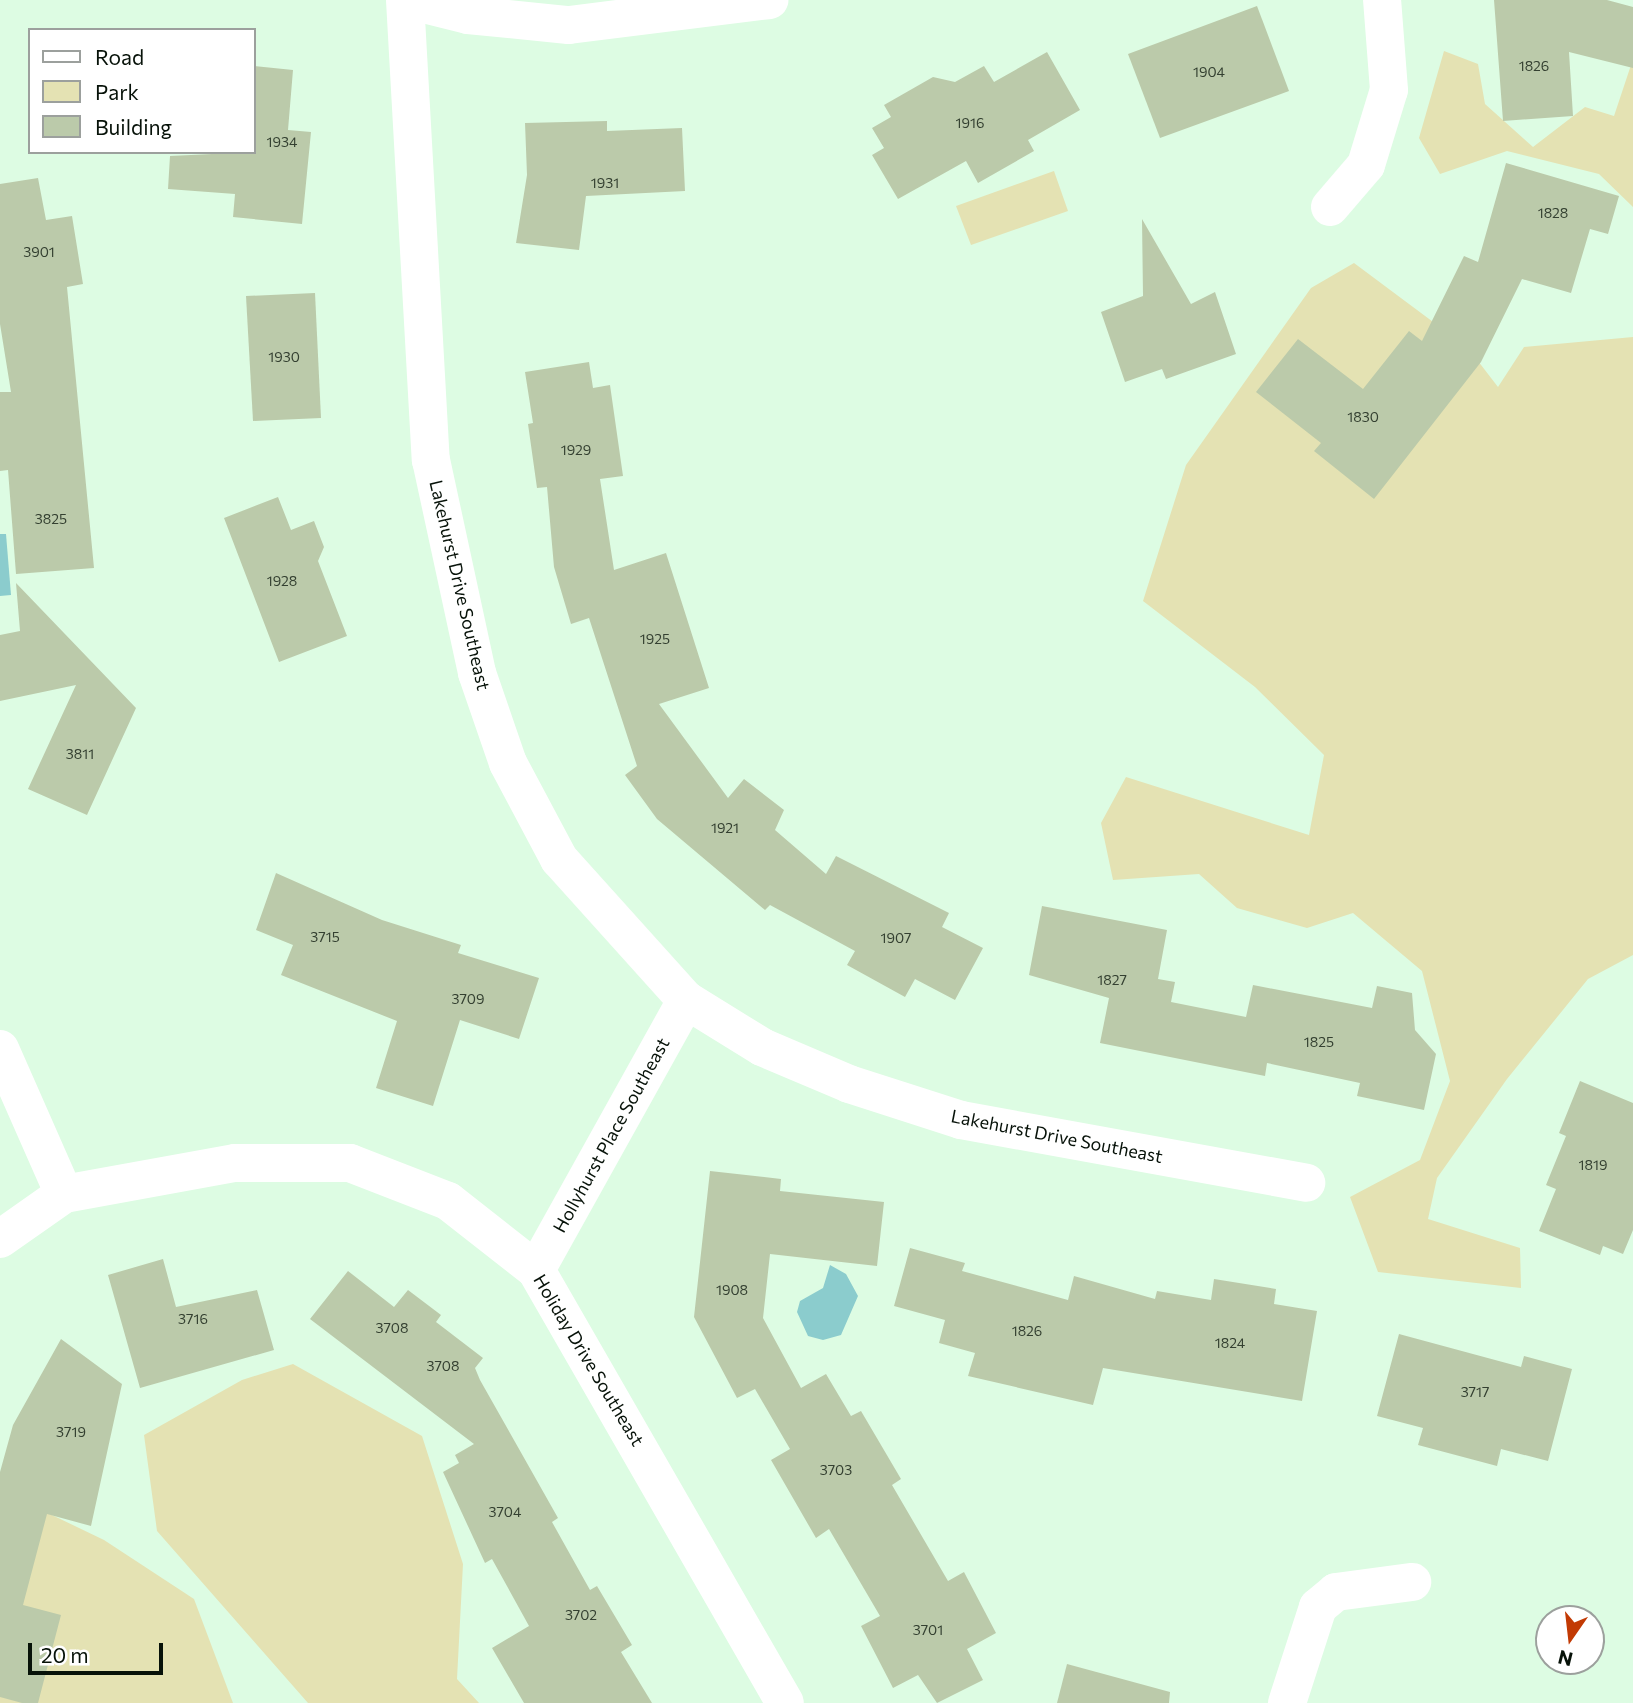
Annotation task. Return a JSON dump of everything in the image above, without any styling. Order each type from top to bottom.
[{"type":"street","points":[[407,0],[468,15],[569,25],[769,0]]},
{"type":"street","name":"Lakehurst Drive Southeast","points":[[407,0],[431,460],[477,673],[508,763],[559,859],[687,1000],[762,1047],[849,1084],[961,1120],[1306,1183]]},
{"type":"street","points":[[1330,207],[1366,166],[1389,90],[1382,0]]},
{"type":"street","name":"Hollyhurst Place Southeast","points":[[537,1269],[687,1000]]},
{"type":"street","points":[[0,1049],[64,1194]]},
{"type":"street","name":"Holiday Drive Southeast","points":[[0,1239],[64,1194],[235,1163],[350,1163],[448,1201],[537,1269],[785,1703]]},
{"type":"street","points":[[1287,1703],[1318,1607],[1336,1592],[1412,1582]]},
{"type":"green space","points":[[1444,51],[1478,64],[1485,104],[1533,147],[1585,107],[1614,116],[1633,59],[1633,207],[1599,174],[1507,151],[1440,174],[1419,138]]},
{"type":"green space","points":[[1054,171],[1068,211],[971,245],[956,206]]},
{"type":"green space","points":[[1354,263],[1468,348],[1498,387],[1524,347],[1633,337],[1633,955],[1588,979],[1507,1079],[1437,1178],[1428,1219],[1520,1248],[1521,1288],[1378,1272],[1350,1197],[1420,1160],[1450,1081],[1422,971],[1353,913],[1307,928],[1237,908],[1199,874],[1113,880],[1101,823],[1126,777],[1309,835],[1324,755],[1255,687],[1143,601],[1186,465],[1311,288]]},
{"type":"green space","points":[[293,1364],[422,1436],[463,1564],[457,1679],[479,1703],[308,1703],[157,1531],[144,1435],[242,1380]]},
{"type":"green space","points":[[0,1490],[104,1540],[194,1599],[233,1703],[0,1703]]},
{"type":"water","points":[[0,534],[6,534],[11,595],[0,596]]},
{"type":"water","points":[[830,1265],[846,1274],[858,1296],[841,1335],[823,1340],[808,1336],[797,1312],[800,1301],[823,1288]]},
{"type":"building","points":[[1494,0],[1607,0],[1633,7],[1633,68],[1569,52],[1573,116],[1503,121]]},
{"type":"building","points":[[1257,6],[1289,91],[1160,138],[1128,54]]},
{"type":"building","points":[[1047,52],[1080,110],[1028,140],[1034,151],[978,183],[966,161],[898,199],[872,155],[884,148],[872,128],[891,117],[884,105],[933,77],[955,82],[984,66],[994,82]]},
{"type":"building","points":[[256,66],[293,70],[288,130],[311,132],[302,224],[233,217],[235,194],[168,189],[170,156],[256,154]]},
{"type":"building","points":[[607,121],[607,131],[682,128],[685,191],[586,196],[579,250],[516,243],[527,175],[525,123]]},
{"type":"building","points":[[1506,163],[1619,196],[1608,234],[1590,229],[1571,293],[1522,279],[1481,362],[1374,499],[1314,451],[1321,443],[1256,392],[1298,339],[1363,389],[1409,331],[1422,341],[1464,256],[1478,262]]},
{"type":"building","points":[[38,178],[46,220],[72,216],[83,284],[67,287],[94,568],[16,574],[8,470],[0,471],[0,392],[11,392],[0,324],[0,184]]},
{"type":"building","points":[[1142,219],[1191,304],[1215,292],[1236,354],[1166,379],[1162,369],[1125,382],[1101,312],[1143,296]]},
{"type":"building","points":[[315,293],[321,418],[253,421],[246,296]]},
{"type":"building","points":[[589,362],[593,388],[610,385],[623,476],[600,479],[614,570],[666,553],[709,688],[659,704],[728,798],[744,779],[784,810],[775,830],[826,874],[836,856],[949,913],[942,927],[983,948],[955,1000],[915,979],[905,997],[847,965],[855,951],[770,905],[765,910],[657,819],[625,775],[637,766],[589,618],[571,624],[554,567],[547,487],[537,488],[528,424],[533,423],[525,372]]},
{"type":"building","points":[[278,497],[291,530],[314,521],[324,547],[318,561],[347,636],[279,662],[224,518]]},
{"type":"building","points":[[16,583],[136,708],[87,815],[28,789],[76,685],[0,701],[0,635],[20,631]]},
{"type":"building","points":[[276,873],[382,920],[461,945],[458,953],[539,978],[519,1039],[460,1020],[433,1106],[376,1088],[397,1021],[281,975],[293,945],[256,930]]},
{"type":"building","points":[[1042,906],[1167,930],[1158,979],[1175,982],[1171,1002],[1246,1017],[1253,985],[1372,1008],[1377,986],[1412,993],[1415,1030],[1436,1054],[1424,1110],[1357,1096],[1360,1083],[1267,1063],[1265,1076],[1100,1043],[1109,998],[1029,975]]},
{"type":"building","points":[[1580,1081],[1633,1103],[1633,1230],[1623,1254],[1603,1246],[1600,1255],[1539,1231],[1556,1189],[1546,1185],[1566,1136],[1559,1133]]},
{"type":"building","points":[[710,1171],[781,1179],[780,1191],[884,1202],[877,1266],[770,1254],[763,1318],[801,1388],[826,1374],[851,1416],[861,1411],[901,1479],[892,1485],[948,1581],[964,1572],[996,1633],[967,1649],[983,1680],[937,1703],[918,1675],[893,1688],[861,1626],[880,1616],[829,1529],[816,1538],[771,1460],[790,1449],[755,1389],[737,1398],[694,1317]]},
{"type":"building","points":[[910,1248],[965,1263],[962,1271],[1068,1300],[1074,1276],[1155,1299],[1157,1291],[1211,1300],[1214,1279],[1276,1289],[1274,1304],[1317,1311],[1302,1401],[1103,1368],[1093,1405],[968,1376],[975,1353],[939,1343],[945,1320],[894,1306]]},
{"type":"building","points":[[163,1259],[176,1307],[257,1290],[274,1350],[140,1388],[108,1275]]},
{"type":"building","points":[[348,1271],[394,1307],[408,1290],[441,1315],[436,1322],[483,1358],[475,1368],[480,1380],[558,1518],[552,1522],[590,1590],[597,1586],[632,1645],[621,1652],[652,1703],[524,1703],[492,1648],[529,1626],[492,1559],[485,1563],[443,1472],[459,1463],[455,1455],[474,1444],[310,1319]]},
{"type":"building","points":[[1399,1334],[1521,1367],[1524,1356],[1572,1369],[1548,1461],[1501,1449],[1497,1466],[1418,1445],[1423,1428],[1377,1416]]},
{"type":"building","points":[[61,1339],[122,1384],[91,1526],[47,1514],[23,1605],[61,1615],[38,1703],[22,1703],[0,1697],[0,1472],[13,1425]]},
{"type":"building","points":[[1067,1664],[1170,1692],[1169,1703],[1057,1703]]}]
